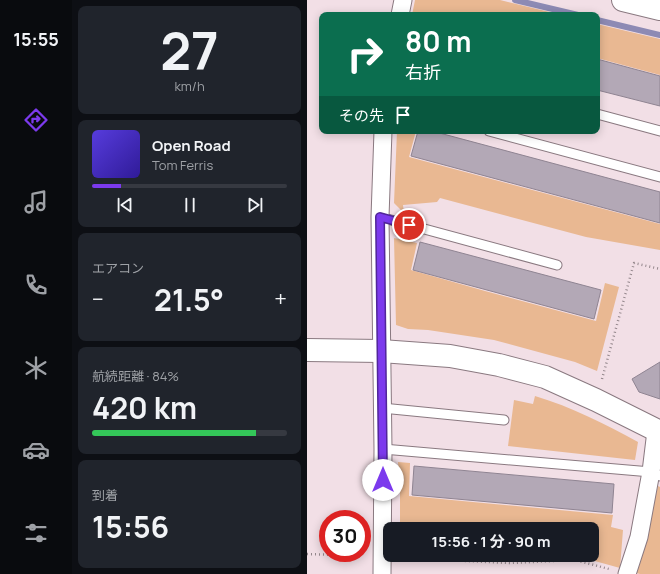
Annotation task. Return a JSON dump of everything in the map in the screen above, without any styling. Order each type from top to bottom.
[{"type":"street","points":[[401,12],[403,0]]},
{"type":"street","points":[[623,0],[660,9]]},
{"type":"street","points":[[382,566],[383,449],[380,217],[383,134]]},
{"type":"street","points":[[307,350],[381,351],[450,356],[499,364],[545,377],[596,400],[658,432],[656,474],[639,537],[627,574]]},
{"type":"lane","points":[[600,115],[660,131]]},
{"type":"lane","points":[[500,134],[660,177]]},
{"type":"lane","points":[[380,217],[557,265]]},
{"type":"lane","points":[[382,408],[504,420]]},
{"type":"lane","points":[[383,449],[656,474]]},
{"type":"path","points":[[596,400],[634,263],[660,269]]},
{"type":"path","points":[[307,554],[382,566],[575,560],[611,570]]},
{"type":"shaded area","points":[[415,0],[500,0],[550,12],[413,12]]},
{"type":"shaded area","points":[[600,25],[660,39],[660,75],[600,59]]},
{"type":"shaded area","points":[[397,134],[415,134],[409,157],[660,224],[660,250],[586,237],[440,198],[437,202],[403,205],[404,213],[394,203]]},
{"type":"shaded area","points":[[394,238],[417,243],[411,270],[596,321],[605,283],[619,287],[597,371],[575,362],[494,340],[428,330],[408,329],[396,325]]},
{"type":"shaded area","points":[[535,396],[588,416],[638,442],[635,460],[508,446],[514,400],[533,404]]},
{"type":"shaded area","points":[[398,462],[410,463],[409,496],[613,515],[611,527],[623,530],[620,568],[598,562],[599,522],[400,522]]},
{"type":"shaded area","points":[[658,486],[660,487],[660,574],[640,574],[636,573]]},
{"type":"building","points":[[600,60],[660,76],[660,106],[600,91]]},
{"type":"building","points":[[417,134],[443,134],[660,192],[660,223],[411,156]]},
{"type":"building","points":[[420,242],[601,290],[594,319],[413,270]]},
{"type":"building","points":[[660,362],[660,399],[639,392],[632,379]]},
{"type":"building","points":[[414,466],[614,484],[612,513],[412,495]]},
{"type":"waterway","points":[[515,0],[565,12]]},
{"type":"waterway","points":[[600,21],[660,35]]},
{"type":"route","points":[[383,480],[380,217],[409,225]]}]
